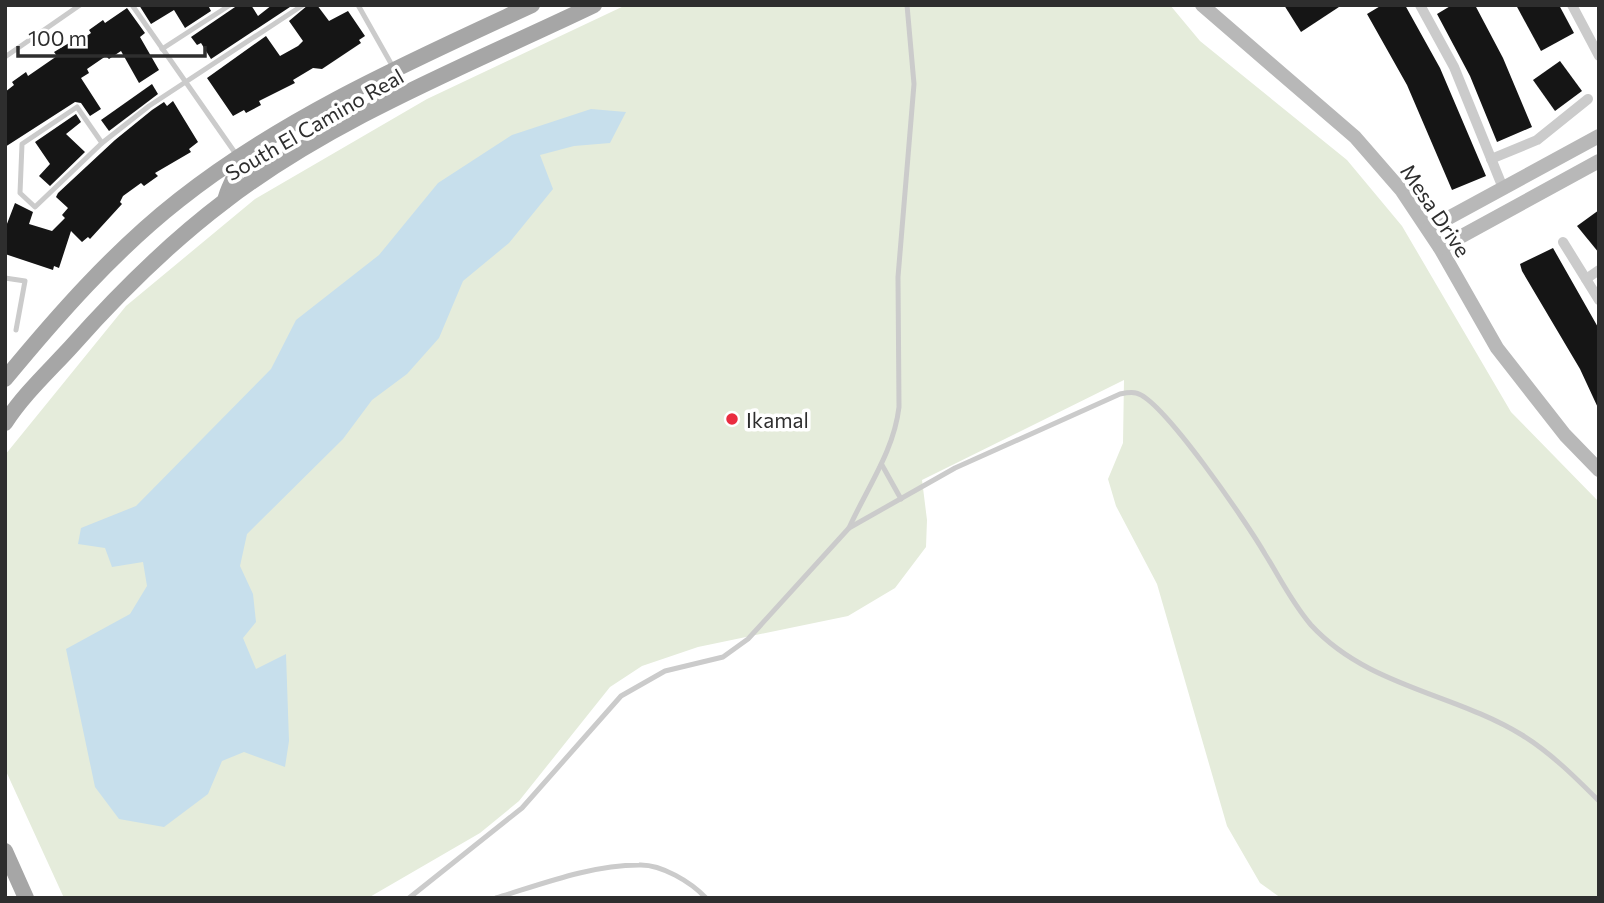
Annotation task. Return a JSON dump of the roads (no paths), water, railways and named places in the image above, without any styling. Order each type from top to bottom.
[{"type":"main road","name":"South El Camino Real","points":[[5,379],[91,282],[178,200],[239,159],[394,70],[532,5]]},
{"type":"main road","name":"South El Camino Real","points":[[5,423],[103,312],[160,254],[225,201],[272,169],[417,88],[594,5]]},
{"type":"main road","name":"Mesa Drive","points":[[1202,5],[1356,137],[1402,191],[1440,248],[1497,348],[1525,388],[1599,470]]},
{"type":"main road","points":[[1427,229],[1599,136]]},
{"type":"main road","points":[[225,201],[228,189],[238,175],[239,159]]},
{"type":"main road","points":[[1440,248],[1599,161]]},
{"type":"main road","points":[[1477,228],[1485,214],[1500,205],[1505,198],[1503,188]]},
{"type":"main road","points":[[5,851],[26,898]]},
{"type":"street","points":[[1420,5],[1454,67],[1503,188]]},
{"type":"street","points":[[1572,5],[1599,56]]},
{"type":"street","points":[[1491,159],[1537,139],[1588,99]]},
{"type":"street","points":[[1563,242],[1599,300]]},
{"type":"street","points":[[1586,279],[1599,270]]},
{"type":"lane","points":[[5,57],[80,5]]},
{"type":"lane","points":[[132,5],[239,159]]},
{"type":"lane","points":[[162,49],[230,5]]},
{"type":"lane","points":[[102,143],[77,107],[22,144],[20,193],[35,207],[102,143],[149,106],[186,85],[303,5]]},
{"type":"lane","points":[[358,5],[381,41],[394,70]]},
{"type":"lane","points":[[409,898],[522,808],[621,696],[665,671],[723,657],[748,639],[849,528],[882,465],[897,426],[898,278],[914,84],[907,5]]},
{"type":"lane","points":[[5,278],[25,282],[16,330]]},
{"type":"lane","points":[[849,528],[1007,444],[1061,423],[1120,394],[1137,393],[1151,401],[1211,475],[1265,552],[1291,599],[1312,627],[1376,674],[1472,711],[1522,735],[1564,766],[1599,801]]},
{"type":"lane","points":[[882,465],[901,499]]},
{"type":"lane","points":[[496,898],[569,876],[641,864],[681,878],[706,898]]},
{"type":"water","points":[[591,109],[626,112],[610,143],[574,146],[540,155],[553,189],[509,243],[463,281],[439,338],[407,374],[372,400],[343,439],[247,534],[240,566],[253,594],[256,622],[243,638],[256,669],[286,654],[289,741],[285,767],[244,752],[222,761],[208,794],[164,827],[119,819],[95,787],[66,649],[130,614],[147,586],[143,562],[112,567],[105,548],[78,544],[81,528],[136,506],[271,369],[296,320],[379,255],[438,183],[512,135]]},
{"type":"place","name":"Ikamal","points":[[732,419]]}]
